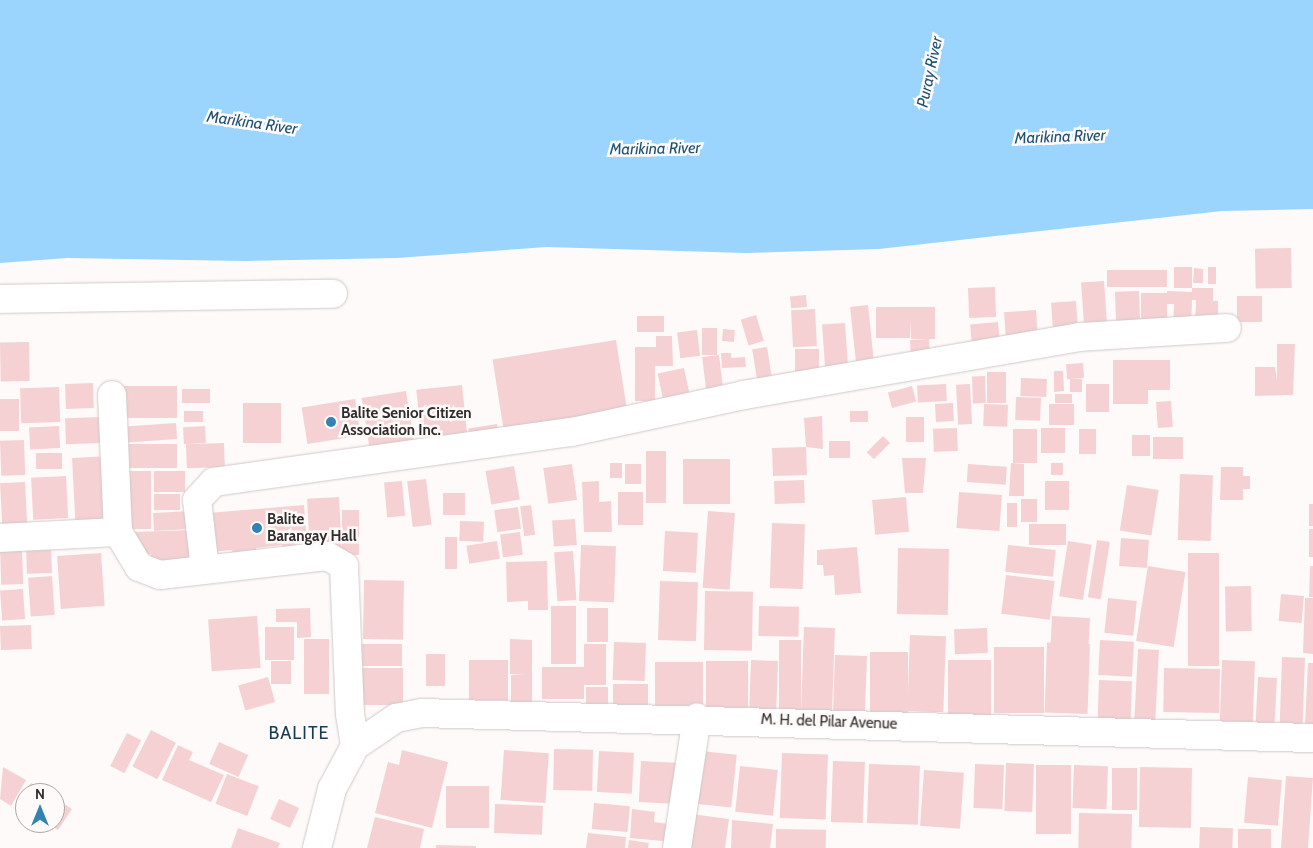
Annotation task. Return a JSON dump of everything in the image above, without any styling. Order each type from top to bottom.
[{"type":"street","points":[[0,300],[333,294]]},
{"type":"street","points":[[205,569],[197,500],[214,482],[572,432],[744,394],[1079,337],[1228,328]]},
{"type":"street","points":[[112,394],[118,532],[139,567],[160,575],[327,556],[344,566],[350,714],[355,746],[332,789],[317,848]]},
{"type":"street","points":[[0,538],[118,532]]},
{"type":"street","name":"M. H. del Pilar Avenue","points":[[355,746],[396,718],[421,713],[696,718],[1313,738]]},
{"type":"street","points":[[678,848],[696,718]]},
{"type":"water","points":[[0,0],[1313,0],[1313,209],[1222,211],[879,249],[746,253],[547,247],[397,258],[246,261],[67,258],[0,263]]},
{"type":"building","points":[[1291,248],[1292,288],[1256,289],[1255,249]]},
{"type":"building","points":[[1174,267],[1192,267],[1192,288],[1174,288]]},
{"type":"building","points":[[1208,267],[1216,267],[1216,284],[1208,284]]},
{"type":"building","points":[[1194,268],[1203,269],[1203,283],[1193,283]]},
{"type":"building","points":[[1107,270],[1167,270],[1167,287],[1107,287]]},
{"type":"building","points":[[1104,281],[1107,330],[1084,331],[1081,283]]},
{"type":"building","points":[[995,287],[996,317],[969,318],[968,288]]},
{"type":"building","points":[[1192,288],[1213,288],[1213,301],[1218,301],[1218,327],[1195,327],[1196,300],[1192,300],[1191,330],[1173,329],[1174,304],[1167,304],[1167,328],[1141,327],[1141,293],[1167,293],[1167,291],[1192,292]]},
{"type":"building","points":[[1139,291],[1140,329],[1116,330],[1115,292]]},
{"type":"building","points":[[806,295],[807,307],[791,308],[790,296]]},
{"type":"building","points":[[1237,296],[1262,296],[1262,322],[1237,322]]},
{"type":"building","points":[[1076,301],[1078,328],[1053,330],[1051,303]]},
{"type":"building","points":[[868,305],[874,360],[856,362],[850,307]]},
{"type":"building","points":[[876,307],[935,307],[935,339],[911,339],[911,322],[910,338],[876,338]]},
{"type":"building","points":[[815,309],[817,346],[793,347],[791,310]]},
{"type":"building","points":[[1036,310],[1038,342],[1006,344],[1004,312]]},
{"type":"building","points":[[756,315],[764,341],[749,345],[741,320]]},
{"type":"building","points":[[637,316],[664,316],[664,332],[637,332]]},
{"type":"building","points":[[998,322],[1000,347],[972,349],[970,324]]},
{"type":"building","points":[[845,323],[848,369],[825,370],[822,325]]},
{"type":"building","points":[[702,328],[717,328],[717,355],[702,355]]},
{"type":"building","points":[[723,329],[735,330],[734,342],[722,341]]},
{"type":"building","points":[[697,330],[700,356],[680,358],[677,332]]},
{"type":"building","points":[[656,336],[672,336],[673,366],[655,366],[655,401],[635,401],[635,347],[656,347]]},
{"type":"building","points":[[929,339],[930,359],[911,360],[910,340]]},
{"type":"building","points":[[616,340],[628,414],[504,434],[493,360]]},
{"type":"building","points":[[29,342],[30,381],[1,382],[0,343]]},
{"type":"building","points":[[1277,344],[1295,344],[1293,395],[1255,396],[1255,367],[1275,367],[1277,380]]},
{"type":"building","points":[[767,347],[773,383],[758,385],[752,349]]},
{"type":"building","points":[[795,349],[819,349],[819,371],[795,371]]},
{"type":"building","points":[[721,353],[731,353],[731,358],[745,357],[746,367],[722,368]]},
{"type":"building","points":[[719,355],[724,396],[707,398],[702,357]]},
{"type":"building","points":[[1113,360],[1170,360],[1170,390],[1148,390],[1148,404],[1113,404]]},
{"type":"building","points":[[1083,363],[1084,378],[1067,379],[1066,364]]},
{"type":"building","points":[[684,368],[691,402],[665,408],[658,374]]},
{"type":"building","points":[[1054,371],[1063,371],[1064,391],[1054,392]]},
{"type":"building","points":[[987,372],[1006,372],[1006,403],[987,403]]},
{"type":"building","points":[[972,376],[985,376],[986,403],[973,403]]},
{"type":"building","points":[[1021,378],[1047,379],[1046,397],[1020,396]]},
{"type":"building","points":[[1070,379],[1082,379],[1082,392],[1070,392]]},
{"type":"building","points":[[93,383],[94,408],[66,409],[65,384]]},
{"type":"building","points":[[946,384],[947,401],[918,402],[917,386]]},
{"type":"building","points":[[970,384],[972,424],[958,425],[956,385]]},
{"type":"building","points":[[1086,384],[1109,384],[1109,412],[1086,412]]},
{"type":"building","points":[[462,385],[468,443],[422,447],[416,390]]},
{"type":"building","points":[[117,386],[177,386],[177,418],[117,418]]},
{"type":"building","points":[[912,386],[916,401],[892,408],[888,392]]},
{"type":"building","points":[[59,387],[60,422],[21,423],[20,388]]},
{"type":"building","points":[[182,389],[210,389],[210,403],[182,403]]},
{"type":"building","points":[[406,391],[415,445],[370,452],[362,398]]},
{"type":"building","points":[[1055,394],[1072,394],[1072,403],[1055,403]]},
{"type":"building","points":[[1016,397],[1041,398],[1040,421],[1015,420]]},
{"type":"building","points":[[0,399],[19,399],[19,431],[0,431]]},
{"type":"building","name":"Balite Senior Citizen Association Inc.","points":[[355,399],[361,436],[307,444],[302,407]]},
{"type":"building","points":[[1171,401],[1173,427],[1158,428],[1156,402]]},
{"type":"building","points":[[243,403],[281,403],[281,443],[243,443]]},
{"type":"building","points":[[953,403],[954,421],[936,422],[935,404]]},
{"type":"building","points":[[984,404],[1008,405],[1007,427],[983,426]]},
{"type":"building","points":[[1049,404],[1074,404],[1074,425],[1049,425]]},
{"type":"building","points":[[184,411],[203,411],[203,422],[184,422]]},
{"type":"building","points":[[850,411],[868,411],[868,422],[850,422]]},
{"type":"building","points":[[822,416],[823,449],[806,447],[804,418]]},
{"type":"building","points":[[100,417],[101,443],[66,444],[65,418]]},
{"type":"building","points":[[906,417],[924,417],[924,442],[906,442]]},
{"type":"building","points":[[176,423],[177,439],[119,443],[118,427]]},
{"type":"building","points":[[497,424],[499,436],[470,440],[468,429]]},
{"type":"building","points":[[59,426],[60,448],[30,450],[29,428]]},
{"type":"building","points":[[205,426],[206,443],[184,444],[183,427]]},
{"type":"building","points":[[957,428],[958,451],[934,452],[933,429]]},
{"type":"building","points":[[1041,428],[1065,428],[1065,453],[1041,453]]},
{"type":"building","points":[[1013,429],[1037,429],[1037,463],[1013,463]]},
{"type":"building","points":[[1079,429],[1096,429],[1096,454],[1079,454]]},
{"type":"building","points":[[1132,435],[1150,435],[1150,456],[1132,456]]},
{"type":"building","points":[[883,436],[890,443],[874,459],[867,452]]},
{"type":"building","points":[[1153,437],[1183,437],[1183,459],[1153,459]]},
{"type":"building","points":[[24,440],[25,475],[1,476],[0,441]]},
{"type":"building","points":[[829,441],[850,441],[850,458],[829,458]]},
{"type":"building","points":[[224,443],[225,467],[187,468],[186,444]]},
{"type":"building","points":[[119,444],[177,444],[177,468],[119,468]]},
{"type":"building","points":[[806,447],[807,475],[773,476],[772,448]]},
{"type":"building","points":[[646,451],[666,451],[666,503],[646,503]]},
{"type":"building","points":[[36,453],[62,453],[62,469],[36,469]]},
{"type":"building","points":[[109,456],[112,522],[76,524],[72,458]]},
{"type":"building","points":[[902,458],[926,458],[923,493],[905,493]]},
{"type":"building","points":[[683,459],[730,459],[730,504],[683,504]]},
{"type":"building","points":[[610,463],[622,463],[622,478],[610,478]]},
{"type":"building","points":[[1011,463],[1024,464],[1024,496],[1009,496]]},
{"type":"building","points":[[1051,463],[1063,463],[1063,475],[1051,475]]},
{"type":"building","points":[[572,464],[577,500],[548,504],[543,468]]},
{"type":"building","points":[[625,464],[641,464],[641,484],[625,484]]},
{"type":"building","points":[[968,464],[1007,467],[1006,485],[967,482]]},
{"type":"building","points":[[514,466],[520,499],[491,505],[485,471]]},
{"type":"building","points":[[1221,467],[1243,467],[1243,476],[1250,476],[1250,489],[1243,489],[1243,500],[1220,500]]},
{"type":"building","points":[[122,471],[151,471],[151,529],[122,529]]},
{"type":"building","points":[[154,471],[185,471],[185,492],[154,492]]},
{"type":"building","points":[[1180,474],[1213,475],[1211,541],[1178,540]]},
{"type":"building","points":[[66,476],[68,518],[33,520],[31,478]]},
{"type":"building","points":[[426,479],[432,525],[413,527],[407,481]]},
{"type":"building","points":[[804,480],[805,503],[775,504],[774,481]]},
{"type":"building","points":[[402,481],[405,516],[387,517],[384,483]]},
{"type":"building","points":[[599,481],[599,502],[611,501],[612,532],[584,532],[582,482]]},
{"type":"building","points":[[1045,481],[1069,481],[1069,510],[1045,510]]},
{"type":"building","points":[[25,482],[27,524],[2,525],[0,483]]},
{"type":"building","points":[[1127,485],[1159,490],[1151,535],[1120,530]]},
{"type":"building","points":[[618,492],[643,492],[643,525],[618,525]]},
{"type":"building","points":[[959,492],[1002,495],[999,531],[956,528]]},
{"type":"building","points":[[443,493],[465,493],[465,515],[443,515]]},
{"type":"building","points":[[154,494],[180,494],[180,510],[154,510]]},
{"type":"building","points":[[339,497],[342,553],[310,555],[307,499]]},
{"type":"building","points":[[906,497],[909,532],[875,535],[872,500]]},
{"type":"building","points":[[1021,499],[1037,499],[1037,522],[1021,522]]},
{"type":"building","points":[[1007,503],[1017,503],[1017,527],[1007,527]]},
{"type":"building","points":[[1309,504],[1313,504],[1313,526],[1309,526]]},
{"type":"building","name":"Balite Barangay Hall","points":[[304,505],[307,542],[296,543],[296,550],[283,551],[282,545],[256,548],[257,557],[233,559],[232,550],[211,552],[208,513]]},
{"type":"building","points":[[531,505],[535,535],[524,536],[520,507]]},
{"type":"building","points":[[518,507],[521,529],[497,532],[494,510]]},
{"type":"building","points":[[342,510],[359,510],[359,555],[342,555]]},
{"type":"building","points":[[190,511],[191,529],[154,531],[153,513]]},
{"type":"building","points":[[708,511],[735,513],[730,590],[703,588]]},
{"type":"building","points":[[575,519],[577,545],[554,547],[552,521]]},
{"type":"building","points":[[460,521],[484,522],[483,542],[459,541]]},
{"type":"building","points":[[772,523],[805,524],[803,589],[770,588]]},
{"type":"building","points":[[1029,524],[1066,524],[1066,545],[1029,545]]},
{"type":"building","points":[[1309,529],[1313,529],[1313,557],[1309,557]]},
{"type":"building","points":[[191,530],[192,567],[152,569],[151,554],[141,554],[134,532]]},
{"type":"building","points":[[665,531],[698,533],[696,573],[663,571]]},
{"type":"building","points":[[520,532],[523,555],[503,557],[500,534]]},
{"type":"building","points":[[445,537],[457,537],[457,569],[445,569]]},
{"type":"building","points":[[1121,538],[1149,540],[1147,568],[1119,566]]},
{"type":"building","points":[[1097,540],[1110,542],[1101,599],[1088,597]]},
{"type":"building","points":[[497,541],[500,559],[469,564],[466,546]]},
{"type":"building","points":[[1068,541],[1092,545],[1083,600],[1059,596]]},
{"type":"building","points":[[581,545],[616,546],[614,602],[579,601]]},
{"type":"building","points":[[1008,545],[1056,550],[1053,577],[1005,572]]},
{"type":"building","points":[[51,546],[52,573],[27,574],[26,547]]},
{"type":"building","points":[[857,547],[861,593],[835,595],[834,575],[824,576],[823,565],[817,565],[817,550]]},
{"type":"building","points":[[22,548],[23,584],[1,585],[0,549]]},
{"type":"building","points":[[898,548],[949,549],[948,615],[897,614]]},
{"type":"building","points":[[573,551],[576,600],[557,601],[554,552]]},
{"type":"building","points":[[101,553],[105,606],[61,609],[57,556]]},
{"type":"building","points":[[1188,553],[1219,553],[1219,666],[1188,666]]},
{"type":"building","points":[[547,561],[548,610],[528,610],[528,601],[507,602],[506,562]]},
{"type":"building","points":[[1148,566],[1186,572],[1174,647],[1136,641]]},
{"type":"building","points":[[1310,566],[1313,566],[1313,597],[1309,597]]},
{"type":"building","points":[[1006,575],[1055,581],[1050,620],[1001,614]]},
{"type":"building","points":[[52,576],[55,615],[31,617],[28,578]]},
{"type":"building","points":[[364,580],[404,581],[403,640],[363,639]]},
{"type":"building","points":[[660,581],[698,582],[696,641],[658,640]]},
{"type":"building","points":[[1225,586],[1251,586],[1252,631],[1226,631]]},
{"type":"building","points":[[23,589],[25,619],[2,621],[0,591]]},
{"type":"building","points":[[705,591],[753,592],[752,651],[704,650]]},
{"type":"building","points":[[1281,594],[1304,596],[1302,623],[1279,621]]},
{"type":"building","points":[[1108,598],[1137,601],[1133,636],[1104,633]]},
{"type":"building","points":[[1305,598],[1313,598],[1313,654],[1303,653]]},
{"type":"building","points":[[551,606],[576,606],[576,664],[551,664]]},
{"type":"building","points":[[759,606],[799,607],[798,637],[758,636]]},
{"type":"building","points":[[310,608],[311,637],[297,638],[297,622],[276,622],[276,609]]},
{"type":"building","points":[[587,608],[608,608],[608,642],[587,642]]},
{"type":"building","points":[[257,616],[261,668],[212,671],[208,619]]},
{"type":"building","points":[[1052,616],[1090,618],[1089,645],[1051,643]]},
{"type":"building","points":[[31,625],[32,649],[1,650],[0,626]]},
{"type":"building","points":[[265,627],[294,627],[294,660],[265,660]]},
{"type":"building","points":[[804,627],[835,628],[832,717],[801,716]]},
{"type":"building","points":[[987,628],[988,653],[955,654],[954,629]]},
{"type":"building","points":[[910,635],[946,636],[943,712],[907,711]]},
{"type":"building","points":[[304,639],[329,639],[329,694],[304,694]]},
{"type":"building","points":[[510,639],[532,640],[532,705],[511,705],[511,675],[524,674],[510,674]]},
{"type":"building","points":[[779,640],[801,640],[801,712],[779,712]]},
{"type":"building","points":[[1100,640],[1134,642],[1132,677],[1098,675]]},
{"type":"building","points":[[614,642],[646,643],[645,681],[613,680]]},
{"type":"building","points":[[1047,642],[1090,644],[1088,714],[1045,712]]},
{"type":"building","points":[[359,644],[402,644],[402,666],[359,666]]},
{"type":"building","points":[[584,644],[606,644],[606,685],[584,685]]},
{"type":"building","points":[[994,647],[1044,647],[1044,713],[994,713]]},
{"type":"building","points":[[1138,649],[1159,650],[1155,721],[1134,720]]},
{"type":"building","points":[[870,652],[908,652],[908,717],[870,717]]},
{"type":"building","points":[[426,654],[445,654],[445,686],[426,686]]},
{"type":"building","points":[[835,655],[867,656],[865,717],[833,716]]},
{"type":"building","points":[[1282,657],[1305,658],[1303,725],[1280,724]]},
{"type":"building","points":[[469,660],[508,660],[508,700],[469,700]]},
{"type":"building","points":[[751,660],[778,661],[776,713],[749,712]]},
{"type":"building","points":[[948,660],[991,660],[991,717],[948,717]]},
{"type":"building","points":[[1222,660],[1255,661],[1253,722],[1220,721]]},
{"type":"building","points":[[271,661],[291,661],[291,684],[271,684]]},
{"type":"building","points":[[706,661],[748,661],[748,713],[706,713]]},
{"type":"building","points":[[655,662],[703,662],[703,714],[655,714]]},
{"type":"building","points":[[1308,663],[1313,663],[1313,724],[1305,724]]},
{"type":"building","points":[[542,667],[584,667],[584,699],[542,699]]},
{"type":"building","points":[[361,668],[403,668],[403,705],[361,705]]},
{"type":"building","points":[[1164,668],[1220,669],[1219,713],[1163,712]]},
{"type":"building","points":[[268,677],[275,702],[245,711],[238,686]]},
{"type":"building","points":[[1258,677],[1277,678],[1274,726],[1255,725]]},
{"type":"building","points":[[1099,680],[1132,681],[1131,723],[1098,722]]},
{"type":"building","points":[[613,684],[648,684],[648,708],[613,708]]},
{"type":"building","points":[[586,687],[608,687],[608,706],[586,706]]},
{"type":"building","points":[[151,730],[176,743],[157,779],[132,767]]},
{"type":"building","points":[[127,733],[141,740],[124,773],[110,766]]},
{"type":"building","points":[[219,742],[248,755],[238,777],[209,764]]},
{"type":"building","points":[[178,745],[193,752],[189,760],[224,775],[211,802],[162,780]]},
{"type":"building","points":[[554,749],[593,750],[592,791],[553,790]]},
{"type":"building","points":[[402,750],[448,762],[432,828],[375,813],[388,762],[399,765]]},
{"type":"building","points":[[504,750],[549,753],[545,803],[501,800]]},
{"type":"building","points":[[599,751],[634,753],[632,794],[597,792]]},
{"type":"building","points":[[701,751],[737,755],[731,807],[695,804]]},
{"type":"building","points":[[782,753],[828,755],[826,820],[780,818]]},
{"type":"building","points":[[641,761],[680,763],[678,804],[639,802]]},
{"type":"building","points":[[833,761],[865,762],[863,823],[831,822]]},
{"type":"building","points":[[1006,763],[1034,764],[1032,812],[1004,811]]},
{"type":"building","points":[[869,764],[920,766],[918,825],[867,823]]},
{"type":"building","points":[[975,764],[1004,765],[1002,809],[973,808]]},
{"type":"building","points":[[1036,765],[1071,765],[1071,834],[1036,834]]},
{"type":"building","points":[[1074,765],[1108,766],[1106,809],[1072,808]]},
{"type":"building","points":[[740,766],[778,770],[773,816],[735,812]]},
{"type":"building","points":[[3,767],[26,780],[24,783],[15,783],[15,799],[11,806],[0,799]]},
{"type":"building","points":[[1140,767],[1192,768],[1191,828],[1139,827]]},
{"type":"building","points":[[1112,768],[1137,768],[1137,810],[1112,810]]},
{"type":"building","points":[[924,770],[964,773],[960,829],[920,826]]},
{"type":"building","points":[[227,774],[259,786],[247,816],[216,804]]},
{"type":"building","points":[[1286,776],[1313,778],[1308,848],[1281,848]]},
{"type":"building","points":[[1248,777],[1282,780],[1278,826],[1244,823]]},
{"type":"building","points":[[446,786],[489,786],[489,828],[446,828]]},
{"type":"building","points":[[279,799],[299,808],[290,828],[270,819]]},
{"type":"building","points":[[594,803],[630,806],[628,832],[592,829]]},
{"type":"building","points":[[65,804],[72,809],[65,820]]},
{"type":"building","points":[[495,804],[543,806],[542,835],[494,833]]},
{"type":"building","points":[[632,809],[655,812],[654,822],[676,825],[674,842],[630,838]]},
{"type":"building","points":[[1079,813],[1132,814],[1131,848],[1078,848]]},
{"type":"building","points":[[691,814],[729,819],[725,848],[686,848]]},
{"type":"building","points":[[375,817],[424,829],[420,848],[367,848]]},
{"type":"building","points":[[732,820],[773,824],[770,848],[731,848]]},
{"type":"building","points":[[1200,827],[1233,828],[1232,848],[1199,848]]},
{"type":"building","points":[[238,828],[280,843],[278,848],[231,848]]},
{"type":"building","points":[[776,829],[826,830],[826,848],[776,848]]},
{"type":"building","points":[[1238,829],[1271,829],[1271,848],[1238,848]]},
{"type":"building","points":[[588,833],[626,837],[625,848],[586,848]]},
{"type":"building","points":[[629,840],[649,843],[648,848],[628,848]]},
{"type":"building","points":[[436,845],[476,846],[476,848],[436,848]]},
{"type":"place","name":"Balite Senior Citizen Association Inc.","points":[[331,422]]},
{"type":"place","name":"Balite Barangay Hall","points":[[257,528]]},
{"type":"district","name":"BALITE","points":[[299,733]]},
{"type":"water label","name":"Puray River","points":[[930,72]]},
{"type":"water label","name":"Marikina River","points":[[252,123]]},
{"type":"water label","name":"Marikina River","points":[[1060,137]]},
{"type":"water label","name":"Marikina River","points":[[655,149]]}]
